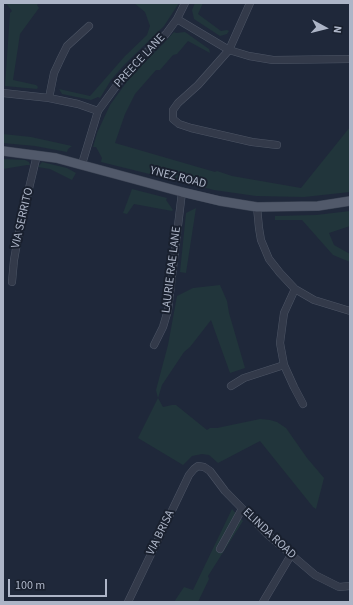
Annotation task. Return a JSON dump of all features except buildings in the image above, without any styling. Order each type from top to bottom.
[{"type":"main road","name":"YNEZ ROAD","points":[[3,151],[37,155],[82,164],[182,192],[220,201],[257,207],[318,206],[350,201]]},
{"type":"street","name":"PREECE LANE","points":[[82,164],[98,111],[128,70],[166,34],[177,19],[185,3]]},
{"type":"street","points":[[250,3],[229,50],[198,85],[178,103],[173,110],[172,119],[179,124],[191,128],[252,142],[277,145]]},
{"type":"street","points":[[177,19],[229,50],[249,56],[273,60],[350,59]]},
{"type":"street","points":[[49,98],[54,73],[67,46],[89,26]]},
{"type":"street","points":[[3,93],[24,94],[49,98],[78,104],[98,111]]},
{"type":"street","name":"VIA SERRITO","points":[[12,282],[20,225],[37,155]]},
{"type":"street","name":"LAURIE RAE LANE","points":[[154,345],[163,328],[168,310],[182,192]]},
{"type":"street","points":[[257,207],[261,240],[269,259],[280,274],[295,289],[314,300],[350,310]]},
{"type":"street","points":[[295,289],[284,313],[281,326],[280,343],[284,365],[303,404]]},
{"type":"street","points":[[231,386],[244,378],[284,365]]},
{"type":"street","name":"ELINDA ROAD","points":[[198,466],[204,467],[210,472],[225,491],[267,534],[315,575],[338,587],[350,586]]},
{"type":"street","name":"VIA BRISA","points":[[128,602],[189,475],[198,466]]},
{"type":"street","points":[[220,549],[242,509]]},
{"type":"street","points":[[263,602],[291,556]]},
{"type":"shaded area","points":[[6,3],[39,3],[37,5],[39,8],[20,34],[13,80],[36,85],[38,87],[37,89],[5,86],[10,13],[12,11]]},
{"type":"shaded area","points":[[134,3],[179,3],[164,26],[124,65],[111,80],[100,98],[98,97],[91,100],[62,94],[59,89],[90,96],[125,56],[147,35],[150,26],[145,12]]},
{"type":"shaded area","points":[[195,3],[203,3],[198,14],[221,31],[229,31],[227,34],[220,36],[194,19],[192,10]]},
{"type":"shaded area","points":[[174,32],[185,32],[209,49],[210,53],[188,41],[160,70],[156,70],[135,94],[125,114],[115,143],[215,172],[217,171],[232,176],[301,188],[350,127],[350,192],[304,197],[256,196],[214,190],[101,162],[102,158],[96,147],[93,147],[97,133],[110,105],[131,76]]},
{"type":"shaded area","points":[[3,134],[31,137],[72,146],[67,152],[35,146],[3,143]]},
{"type":"shaded area","points":[[3,159],[25,160],[29,162],[30,165],[3,169]]},
{"type":"shaded area","points":[[42,162],[67,168],[76,173],[72,180],[50,169],[38,167]]},
{"type":"shaded area","points":[[132,189],[167,198],[166,200],[173,210],[134,204],[127,214],[123,213]]},
{"type":"shaded area","points":[[196,208],[186,273],[180,272],[186,213]]},
{"type":"shaded area","points":[[350,211],[350,226],[329,233],[334,245],[350,254],[350,262],[333,255],[302,220],[275,220],[275,216],[316,215]]},
{"type":"shaded area","points":[[220,285],[227,301],[245,368],[230,373],[211,320],[190,347],[184,352],[162,385],[158,398],[156,390],[168,345],[177,296],[193,288]]},
{"type":"shaded area","points":[[158,398],[163,407],[176,405],[207,430],[210,428],[217,428],[260,419],[277,422],[286,428],[307,458],[324,478],[316,509],[260,441],[218,463],[209,455],[202,454],[192,456],[183,465],[138,438]]},
{"type":"shaded area","points":[[232,509],[243,521],[208,576],[209,579],[198,602],[174,602],[184,587],[193,590]]}]
